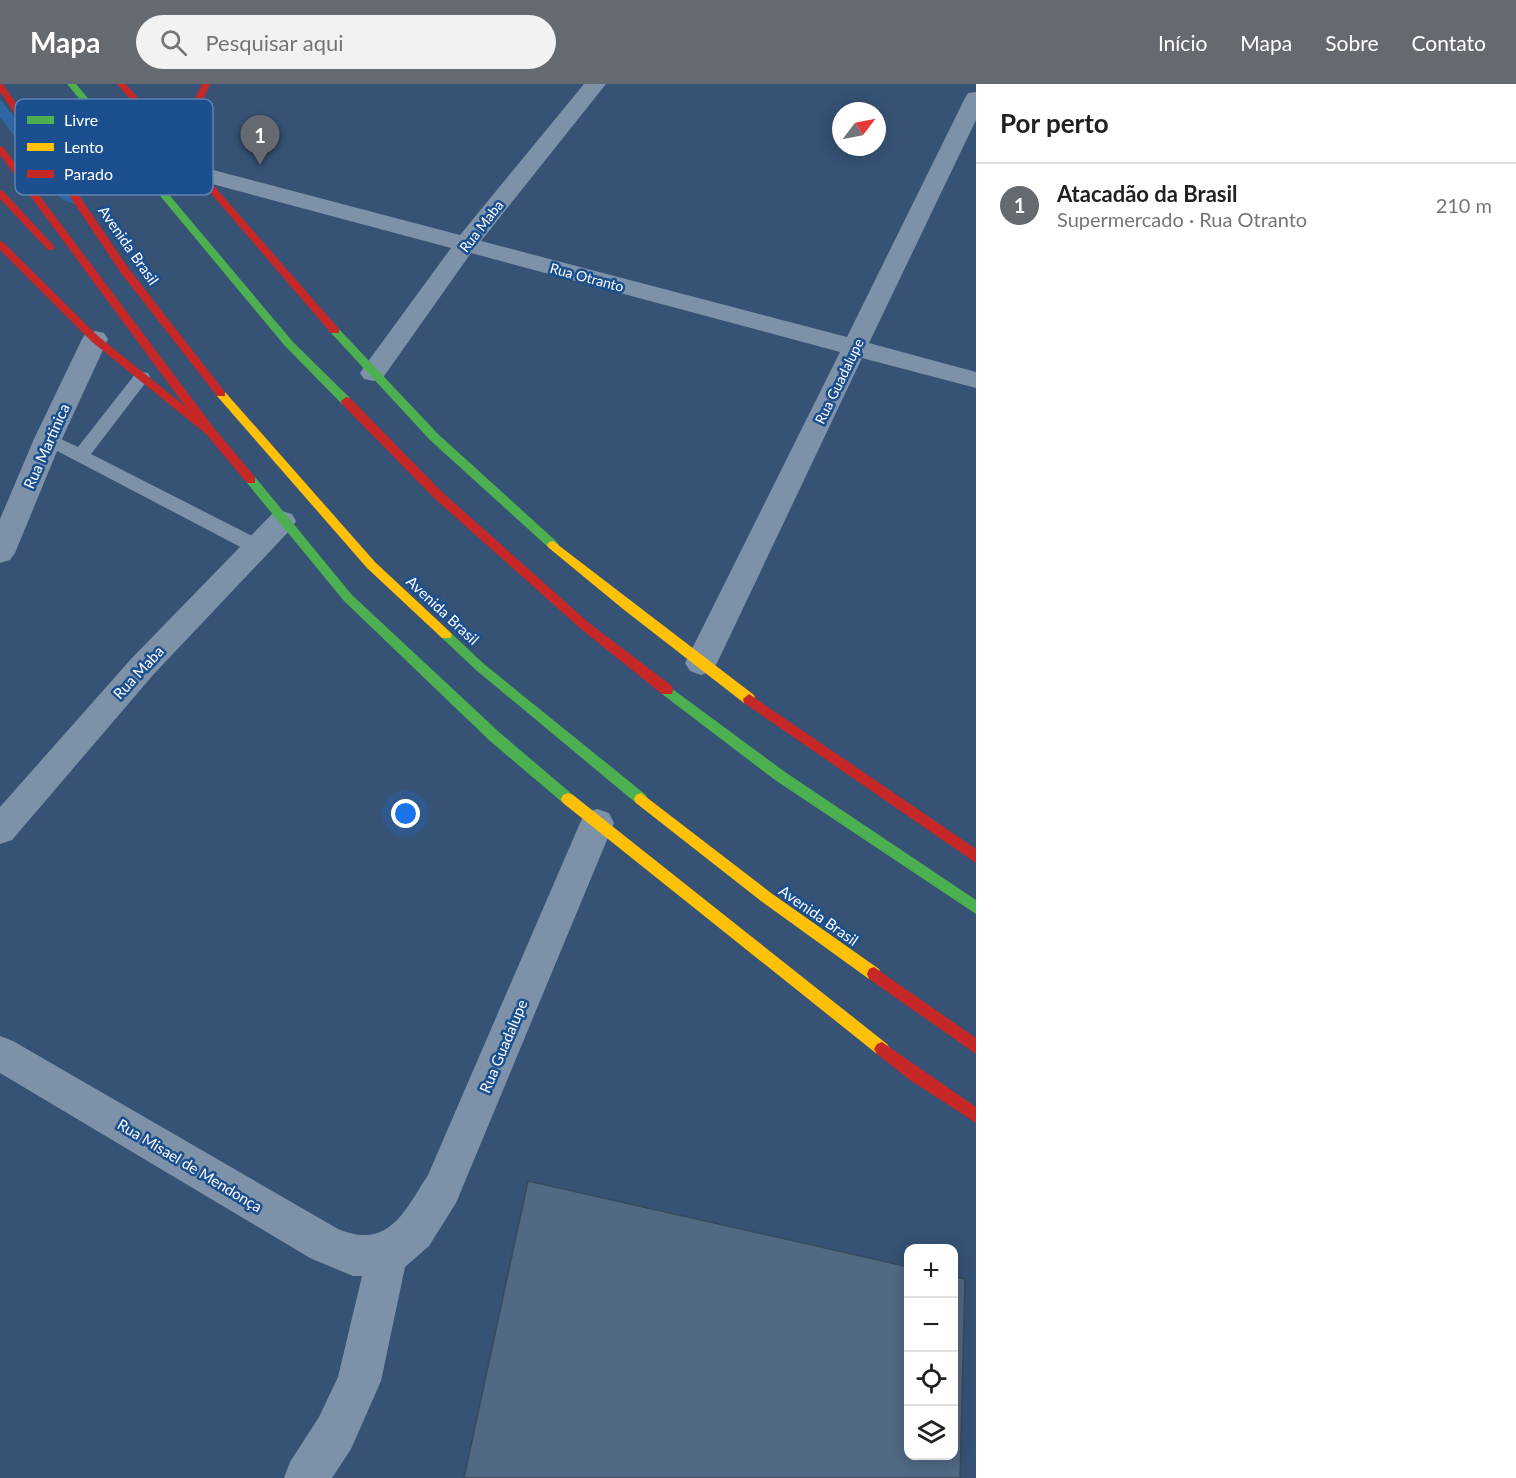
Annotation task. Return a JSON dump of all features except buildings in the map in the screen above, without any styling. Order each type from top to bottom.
[{"type":"main road","points":[[71,84],[84,99]]},
{"type":"main road","points":[[122,84],[134,99]]},
{"type":"main road","points":[[199,99],[206,84]]},
{"type":"main road","name":"Avenida Brasil","points":[[0,86],[15,108]]},
{"type":"main road","points":[[0,149],[15,169]]},
{"type":"main road","points":[[213,190],[373,373],[433,436],[573,565],[856,777],[976,857]]},
{"type":"main road","points":[[0,193],[150,351]]},
{"type":"main road","points":[[34,195],[210,431],[282,521],[348,598],[494,736],[597,823],[915,1075],[976,1116]]},
{"type":"main road","name":"Avenida Brasil","points":[[74,195],[126,271],[239,417],[371,565],[480,667],[675,827],[766,897],[976,1047]]},
{"type":"main road","points":[[165,195],[289,344],[438,495],[585,626],[780,776],[976,908]]},
{"type":"main road","points":[[174,195],[192,227]]},
{"type":"main road","points":[[0,244],[95,339],[210,431]]},
{"type":"main road","points":[[915,1075],[976,1105]]},
{"type":"street","name":"Rua Maba","points":[[373,373],[465,245],[595,84]]},
{"type":"street","name":"Rua Guadalupe","points":[[701,663],[976,98]]},
{"type":"street","name":"Rua Otranto","points":[[213,177],[976,380]]},
{"type":"street","name":"Rua Martinica","points":[[0,553],[48,439],[95,339]]},
{"type":"street","name":"Rua Maba","points":[[0,830],[142,667],[282,521]]},
{"type":"street","name":"Rua Guadalupe","points":[[387,1255],[415,1232],[442,1189],[597,823]]},
{"type":"street","name":"Rua Misael de Mendonça","points":[[0,1053],[324,1244],[353,1256],[387,1255]]},
{"type":"street","points":[[306,1478],[335,1433],[359,1381],[387,1255]]},
{"type":"lane","points":[[81,455],[142,377]]},
{"type":"lane","points":[[48,439],[257,547]]},
{"type":"shaded area","points":[[0,99],[15,118],[15,137],[0,117]]},
{"type":"shaded area","points":[[58,195],[75,195],[85,208],[61,199]]},
{"type":"traffic: fast","points":[[71,84],[84,99]]},
{"type":"traffic: fast","points":[[164,195],[289,344],[346,401]]},
{"type":"traffic: fast","points":[[335,331],[434,437],[553,545]]},
{"type":"traffic: fast","points":[[251,480],[348,598],[494,736],[568,799]]},
{"type":"traffic: fast","points":[[446,635],[480,667],[641,799]]},
{"type":"traffic: fast","points":[[667,690],[780,776],[976,908]]},
{"type":"traffic: slow","points":[[221,394],[371,565],[446,635]]},
{"type":"traffic: slow","points":[[553,545],[627,606],[749,699]]},
{"type":"traffic: slow","points":[[568,799],[882,1049]]},
{"type":"traffic: slow","points":[[641,799],[766,897],[874,974]]},
{"type":"traffic: jam","points":[[121,84],[134,99]]},
{"type":"traffic: jam","points":[[199,99],[206,84]]},
{"type":"traffic: jam","points":[[0,86],[15,108]]},
{"type":"traffic: jam","points":[[0,149],[15,169]]},
{"type":"traffic: jam","points":[[213,190],[335,331]]},
{"type":"traffic: jam","points":[[0,193],[51,248]]},
{"type":"traffic: jam","points":[[34,195],[210,431],[251,480]]},
{"type":"traffic: jam","points":[[74,195],[125,271],[221,394]]},
{"type":"traffic: jam","points":[[0,244],[95,339],[210,431]]},
{"type":"traffic: jam","points":[[346,401],[438,495],[585,626],[667,690]]},
{"type":"traffic: jam","points":[[749,699],[976,857]]},
{"type":"traffic: jam","points":[[874,974],[976,1047]]},
{"type":"traffic: jam","points":[[882,1049],[915,1075],[976,1116]]},
{"type":"place","name":"Atacadão da Brasil","points":[[260,165]]}]
